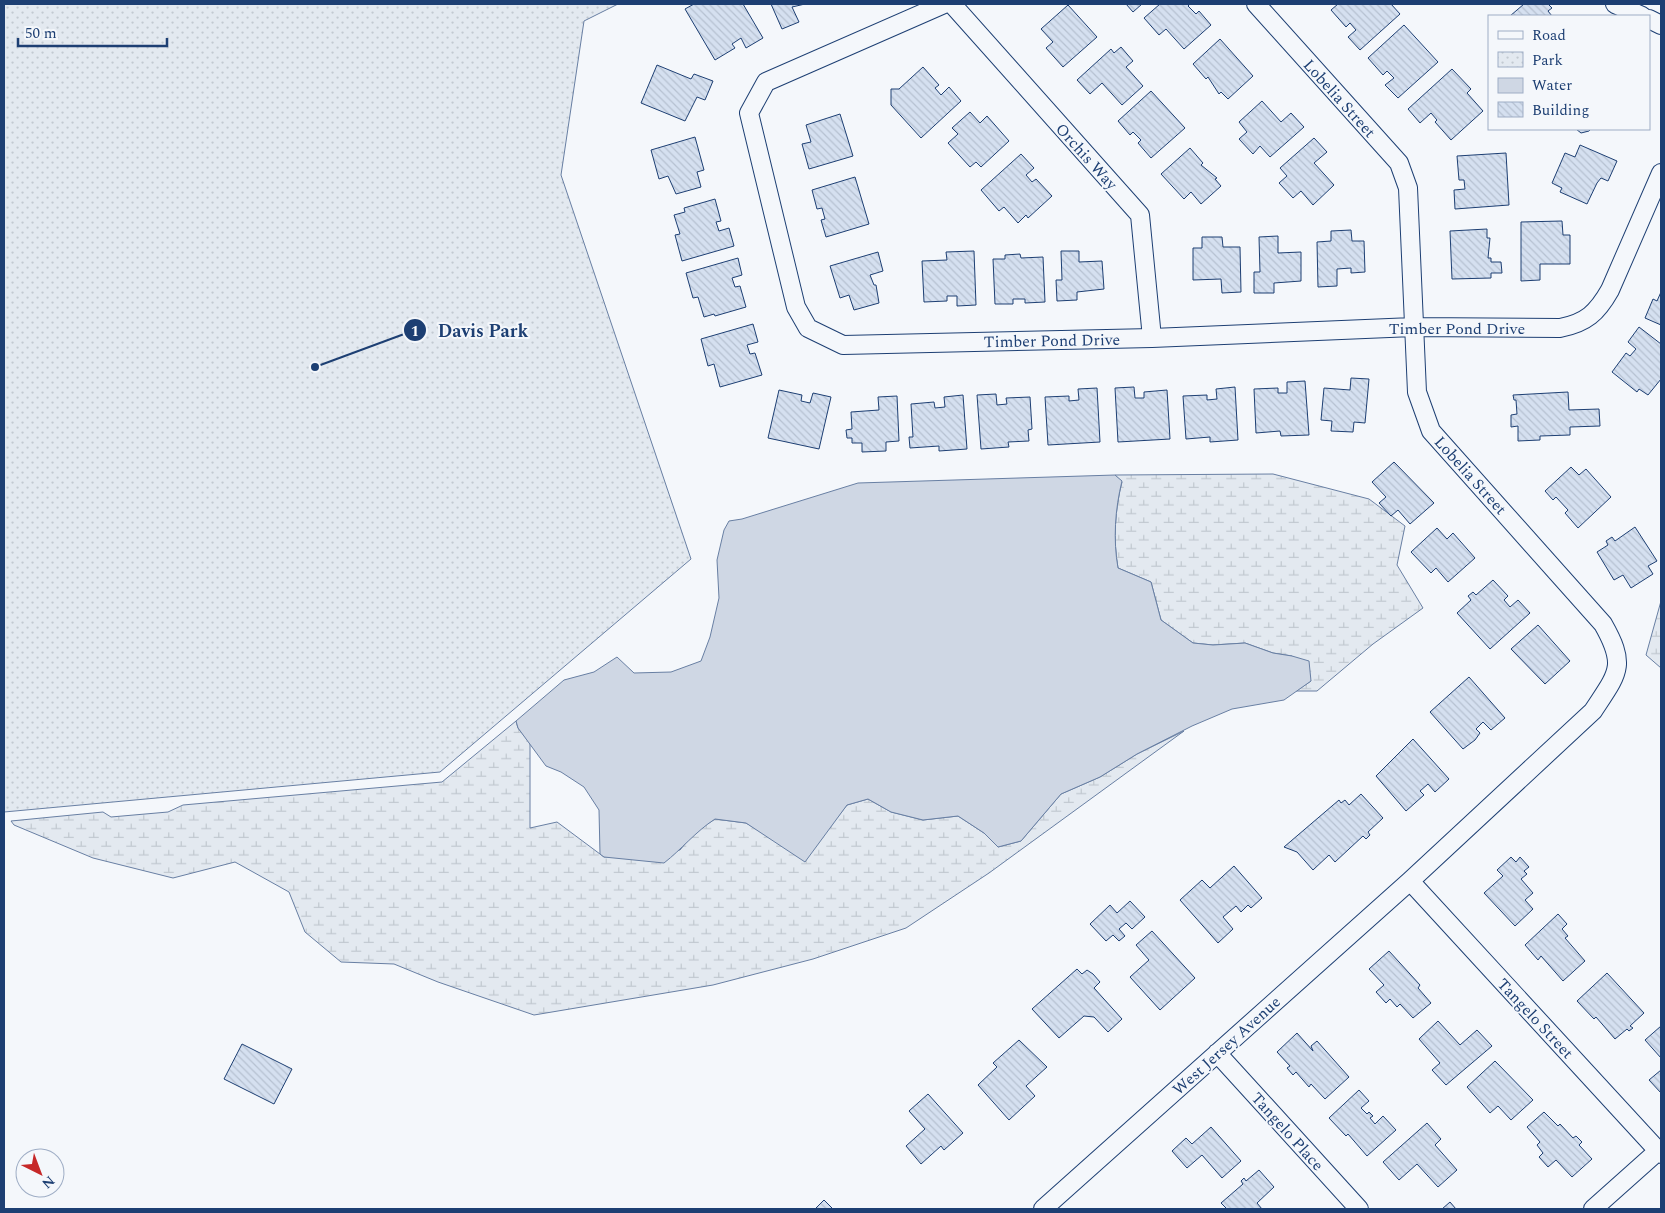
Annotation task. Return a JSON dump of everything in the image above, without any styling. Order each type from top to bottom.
[{"type":"street","name":"Timber Pond Drive","points":[[944,4],[766,82],[749,113],[796,307],[808,328],[842,345],[1152,338],[1413,327],[1560,328],[1577,325],[1591,316],[1602,304],[1610,290],[1661,172]]},
{"type":"street","name":"Orchis Way","points":[[952,4],[1140,215],[1152,338]]},
{"type":"street","name":"Lobelia Street","points":[[1256,4],[1399,164],[1408,188],[1417,392],[1431,430],[1603,624],[1614,643],[1619,662],[1610,685],[1593,710],[1410,881]]},
{"type":"street","points":[[1615,4],[1640,15]]},
{"type":"street","name":"West Jersey Avenue","points":[[1043,1209],[1410,881]]},
{"type":"street","name":"Tangelo Street","points":[[1410,881],[1660,1152]]},
{"type":"street","name":"Tangelo Place","points":[[1217,1053],[1359,1209]]},
{"type":"street","points":[[1593,1209],[1660,1152]]},
{"type":"green space","points":[[4,4],[618,4],[584,21],[561,175],[691,559],[440,772],[4,812]]},
{"type":"green space","points":[[1273,474],[1369,499],[1405,526],[1397,565],[1423,608],[1373,644],[1317,691],[1296,691],[1311,681],[1292,656],[1273,653],[1245,643],[1213,645],[1193,643],[1161,620],[1151,582],[1118,568],[1116,525],[1122,482],[1115,475]]},
{"type":"green space","points":[[1661,601],[1661,668],[1646,655]]},
{"type":"green space","points":[[516,721],[518,728],[530,743],[530,828],[557,822],[604,857],[680,850],[695,832],[715,819],[746,823],[771,838],[829,828],[847,805],[868,799],[891,812],[923,820],[958,816],[984,833],[998,847],[1021,841],[1061,794],[1100,777],[1137,754],[1184,731],[989,873],[906,928],[813,959],[713,985],[534,1015],[438,982],[394,964],[341,962],[305,932],[289,892],[235,862],[173,878],[93,858],[14,825],[11,821],[103,812],[111,817],[168,812],[183,805],[442,782]]},
{"type":"water","points":[[1115,475],[1122,481],[1115,524],[1118,568],[1151,582],[1161,620],[1193,643],[1213,645],[1245,643],[1273,653],[1309,661],[1311,681],[1284,700],[1232,709],[1192,726],[1137,754],[1100,777],[1061,794],[1021,841],[998,847],[984,833],[958,816],[923,820],[891,812],[868,799],[847,805],[805,862],[746,823],[715,819],[701,829],[664,863],[604,857],[600,854],[599,810],[584,787],[561,772],[546,766],[518,728],[516,721],[564,680],[594,672],[617,657],[634,673],[671,672],[701,661],[710,637],[719,598],[717,560],[724,530],[729,521],[742,519],[858,483]]},
{"type":"building","points":[[694,4],[743,4],[763,38],[746,48],[741,38],[732,44],[735,48],[715,60],[685,9]]},
{"type":"building","points":[[771,4],[805,4],[792,7],[799,22],[782,29]]},
{"type":"building","points":[[1126,4],[1142,4],[1133,12]]},
{"type":"building","points":[[1160,4],[1190,4],[1188,6],[1196,14],[1199,11],[1211,25],[1184,49],[1166,29],[1159,35],[1144,18]]},
{"type":"building","points":[[1338,4],[1391,4],[1400,14],[1360,50],[1348,37],[1356,30],[1350,23],[1346,27],[1331,10]]},
{"type":"building","points":[[1524,4],[1548,4],[1552,8],[1548,11],[1551,15],[1511,15]]},
{"type":"building","points":[[1068,5],[1097,37],[1063,67],[1046,48],[1053,42],[1041,29]]},
{"type":"building","points":[[1404,25],[1438,62],[1398,98],[1385,85],[1394,78],[1387,71],[1383,75],[1368,58]]},
{"type":"building","points":[[1220,39],[1253,76],[1228,99],[1221,92],[1219,94],[1208,77],[1206,79],[1193,64]]},
{"type":"building","points":[[1121,47],[1133,61],[1126,67],[1143,86],[1122,105],[1102,83],[1090,94],[1077,80],[1111,49],[1114,53]]},
{"type":"building","points":[[657,65],[691,79],[694,74],[713,81],[705,100],[697,97],[685,121],[641,103]]},
{"type":"building","points":[[923,67],[939,85],[935,88],[941,95],[949,87],[961,101],[921,138],[891,105],[891,89],[899,89]]},
{"type":"building","points":[[1452,69],[1471,89],[1467,93],[1483,111],[1451,140],[1435,122],[1437,120],[1431,113],[1420,123],[1408,109]]},
{"type":"building","points":[[1151,91],[1185,128],[1151,158],[1138,143],[1141,140],[1133,132],[1130,135],[1118,121]]},
{"type":"building","points":[[1262,101],[1281,122],[1291,113],[1304,127],[1270,157],[1260,146],[1253,154],[1239,139],[1247,132],[1239,122]]},
{"type":"building","points":[[970,112],[980,123],[987,116],[1009,141],[981,167],[976,162],[970,167],[948,143],[958,134],[952,128]]},
{"type":"building","points":[[840,114],[853,156],[809,169],[802,144],[811,142],[806,125]]},
{"type":"building","points":[[1577,130],[1590,130],[1589,131],[1581,133]]},
{"type":"building","points":[[695,137],[704,170],[697,172],[701,187],[676,194],[668,176],[659,179],[651,150]]},
{"type":"building","points":[[1314,138],[1327,152],[1314,163],[1334,185],[1313,205],[1301,191],[1293,198],[1279,183],[1287,176],[1280,168]]},
{"type":"building","points":[[1580,145],[1617,161],[1608,181],[1601,178],[1587,204],[1560,192],[1562,188],[1552,183],[1565,153],[1575,157]]},
{"type":"building","points":[[1190,148],[1203,163],[1201,165],[1217,178],[1215,179],[1221,186],[1201,204],[1191,192],[1184,199],[1161,174]]},
{"type":"building","points":[[1506,153],[1509,205],[1455,209],[1454,190],[1465,189],[1464,180],[1459,180],[1457,156]]},
{"type":"building","points":[[1021,154],[1034,168],[1026,175],[1032,182],[1036,179],[1052,196],[1028,218],[1026,215],[1018,223],[1004,207],[999,211],[981,190]]},
{"type":"building","points":[[855,177],[869,224],[826,237],[821,220],[825,219],[822,208],[817,209],[812,190]]},
{"type":"building","points":[[715,199],[721,221],[716,222],[719,231],[729,228],[734,246],[682,261],[675,235],[680,234],[674,215],[685,212],[684,208]]},
{"type":"building","points":[[1562,221],[1563,235],[1570,235],[1570,264],[1540,264],[1540,280],[1521,281],[1521,222]]},
{"type":"building","points":[[1487,229],[1487,238],[1490,238],[1488,258],[1491,258],[1491,262],[1501,262],[1502,273],[1491,273],[1491,278],[1452,279],[1450,231]]},
{"type":"building","points":[[1351,230],[1352,241],[1364,241],[1365,272],[1351,273],[1351,268],[1337,269],[1337,286],[1318,287],[1317,242],[1331,241],[1331,231]]},
{"type":"building","points":[[1278,236],[1278,253],[1301,252],[1301,281],[1274,283],[1274,293],[1254,293],[1254,272],[1260,272],[1259,237]]},
{"type":"building","points":[[1202,237],[1222,237],[1223,247],[1240,247],[1241,292],[1222,293],[1221,279],[1193,280],[1193,248],[1202,248]]},
{"type":"building","points":[[974,251],[976,305],[957,306],[957,296],[947,296],[947,301],[924,302],[922,261],[947,260],[946,252]]},
{"type":"building","points":[[1061,251],[1079,251],[1079,262],[1102,261],[1104,289],[1077,292],[1077,300],[1057,301],[1056,280],[1062,280]]},
{"type":"building","points":[[878,252],[883,271],[870,275],[874,285],[876,285],[879,303],[854,310],[849,295],[840,298],[830,266]]},
{"type":"building","points":[[1020,254],[1021,258],[1043,257],[1045,302],[1025,303],[1025,299],[1013,299],[1013,304],[995,304],[993,259],[1005,259],[1005,255]]},
{"type":"building","points":[[738,258],[742,275],[732,278],[735,287],[740,286],[746,307],[715,316],[714,314],[704,317],[698,297],[693,298],[686,273]]},
{"type":"building","points":[[1661,292],[1661,325],[1645,318],[1653,299],[1657,301]]},
{"type":"building","points":[[753,324],[758,342],[747,345],[750,354],[755,353],[762,375],[720,387],[714,364],[708,366],[701,339]]},
{"type":"building","points":[[1639,327],[1661,344],[1661,379],[1648,395],[1639,389],[1637,392],[1612,372],[1626,353],[1630,356],[1636,349],[1628,342]]},
{"type":"building","points":[[1351,378],[1369,379],[1365,423],[1354,422],[1353,432],[1331,431],[1332,421],[1321,420],[1324,388],[1350,390]]},
{"type":"building","points":[[1305,381],[1309,435],[1281,436],[1280,431],[1256,433],[1254,389],[1278,388],[1278,393],[1287,393],[1287,382]]},
{"type":"building","points":[[1134,387],[1135,398],[1144,398],[1144,392],[1167,390],[1170,439],[1118,442],[1115,388]]},
{"type":"building","points":[[1235,387],[1238,440],[1210,442],[1210,437],[1186,439],[1183,396],[1207,395],[1207,400],[1217,399],[1216,389]]},
{"type":"building","points":[[1097,388],[1100,442],[1048,445],[1045,397],[1069,396],[1069,401],[1079,400],[1078,389]]},
{"type":"building","points":[[779,390],[802,395],[801,401],[810,403],[813,393],[831,397],[819,449],[768,438]]},
{"type":"building","points":[[1568,392],[1569,410],[1599,409],[1600,426],[1570,427],[1570,435],[1540,436],[1540,440],[1518,441],[1518,426],[1511,427],[1511,415],[1517,414],[1516,400],[1514,400],[1513,395]]},
{"type":"building","points":[[996,394],[997,405],[1007,404],[1006,398],[1030,397],[1032,429],[1028,430],[1029,441],[1008,442],[1009,447],[981,449],[977,395]]},
{"type":"building","points":[[963,395],[967,449],[939,451],[939,446],[910,448],[909,437],[913,437],[911,404],[934,402],[935,408],[945,407],[944,397]]},
{"type":"building","points":[[897,396],[899,441],[886,442],[886,451],[862,452],[862,443],[852,443],[852,438],[847,438],[846,430],[852,429],[851,412],[879,410],[878,397]]},
{"type":"building","points":[[1394,462],[1434,503],[1410,524],[1398,510],[1391,516],[1379,503],[1386,497],[1372,482]]},
{"type":"building","points":[[1571,467],[1579,475],[1586,469],[1611,497],[1578,528],[1565,513],[1568,510],[1556,497],[1553,500],[1545,491]]},
{"type":"building","points":[[1635,527],[1657,561],[1648,566],[1653,574],[1631,588],[1623,575],[1614,580],[1597,552],[1608,545],[1606,541],[1612,537],[1615,541]]},
{"type":"building","points":[[1437,528],[1447,539],[1453,533],[1475,558],[1448,582],[1436,568],[1431,573],[1411,552]]},
{"type":"building","points":[[1493,580],[1508,596],[1504,600],[1510,607],[1518,600],[1530,613],[1490,649],[1457,613],[1471,600],[1468,596],[1473,592],[1476,595]]},
{"type":"building","points":[[1538,625],[1570,661],[1545,684],[1511,649]]},
{"type":"building","points":[[1469,677],[1505,718],[1491,730],[1483,722],[1476,729],[1480,733],[1475,740],[1463,749],[1430,712]]},
{"type":"building","points":[[1413,739],[1449,779],[1435,792],[1428,784],[1420,791],[1424,795],[1406,811],[1376,776]]},
{"type":"building","points":[[1361,794],[1383,818],[1368,832],[1370,835],[1366,839],[1363,836],[1335,862],[1329,855],[1313,870],[1297,852],[1284,847],[1339,800],[1341,803],[1345,800],[1349,805]]},
{"type":"building","points":[[1511,857],[1516,862],[1520,857],[1529,867],[1524,871],[1527,874],[1521,879],[1533,893],[1525,900],[1533,909],[1515,926],[1484,893],[1503,876],[1497,870]]},
{"type":"building","points":[[1234,866],[1262,898],[1251,908],[1248,905],[1241,912],[1236,906],[1223,917],[1233,929],[1218,943],[1180,900],[1202,880],[1210,888]]},
{"type":"building","points":[[1130,901],[1145,917],[1132,929],[1126,923],[1119,929],[1125,936],[1119,941],[1113,935],[1106,941],[1090,924],[1110,905],[1117,913]]},
{"type":"building","points":[[1558,914],[1567,924],[1562,929],[1568,936],[1565,938],[1585,961],[1563,981],[1541,956],[1538,960],[1525,945]]},
{"type":"building","points":[[1152,931],[1195,978],[1160,1010],[1130,977],[1149,960],[1136,945]]},
{"type":"building","points":[[1389,951],[1420,985],[1418,988],[1431,1003],[1413,1018],[1400,1004],[1397,1007],[1390,999],[1386,1003],[1376,992],[1384,985],[1369,969]]},
{"type":"building","points":[[1077,969],[1082,974],[1087,970],[1093,974],[1100,982],[1094,988],[1122,1019],[1108,1032],[1094,1017],[1084,1016],[1059,1038],[1032,1009]]},
{"type":"building","points":[[1607,973],[1644,1013],[1630,1026],[1633,1028],[1629,1031],[1627,1029],[1615,1039],[1596,1017],[1594,1019],[1577,1001]]},
{"type":"building","points":[[1438,1021],[1460,1045],[1477,1030],[1492,1046],[1446,1085],[1432,1070],[1440,1063],[1419,1039]]},
{"type":"building","points":[[1661,1026],[1661,1058],[1645,1040]]},
{"type":"building","points":[[1297,1033],[1313,1051],[1311,1046],[1317,1041],[1349,1077],[1325,1099],[1311,1084],[1309,1087],[1296,1072],[1293,1075],[1287,1068],[1290,1066],[1277,1052]]},
{"type":"building","points":[[1019,1040],[1047,1067],[1026,1086],[1035,1096],[1009,1120],[978,1085],[997,1067],[993,1063]]},
{"type":"building","points":[[242,1044],[292,1069],[274,1104],[224,1079]]},
{"type":"building","points":[[1495,1061],[1533,1100],[1511,1120],[1498,1106],[1490,1113],[1467,1087]]},
{"type":"building","points":[[1661,1070],[1661,1093],[1649,1080]]},
{"type":"building","points":[[1359,1090],[1369,1101],[1361,1108],[1367,1114],[1369,1112],[1373,1116],[1370,1118],[1375,1124],[1383,1116],[1396,1130],[1367,1156],[1348,1134],[1346,1136],[1329,1118]]},
{"type":"building","points":[[928,1094],[963,1133],[944,1150],[941,1146],[921,1164],[906,1146],[925,1129],[909,1111]]},
{"type":"building","points":[[1544,1112],[1558,1126],[1560,1124],[1573,1138],[1576,1136],[1582,1142],[1579,1145],[1592,1159],[1572,1177],[1556,1160],[1548,1167],[1539,1157],[1543,1153],[1537,1145],[1540,1142],[1527,1127]]},
{"type":"building","points":[[1427,1123],[1441,1139],[1435,1145],[1457,1170],[1438,1187],[1417,1164],[1399,1180],[1383,1162]]},
{"type":"building","points":[[1211,1127],[1241,1161],[1222,1178],[1202,1155],[1187,1168],[1172,1151],[1186,1138],[1192,1144]]},
{"type":"building","points":[[1259,1170],[1274,1187],[1257,1203],[1262,1209],[1227,1209],[1221,1203],[1243,1184],[1241,1181],[1244,1178],[1246,1181]]},
{"type":"building","points":[[824,1200],[833,1209],[815,1209]]},
{"type":"building","points":[[1450,1202],[1456,1209],[1442,1209]]},
{"type":"place","name":"Davis Park","points":[[315,367]]}]
